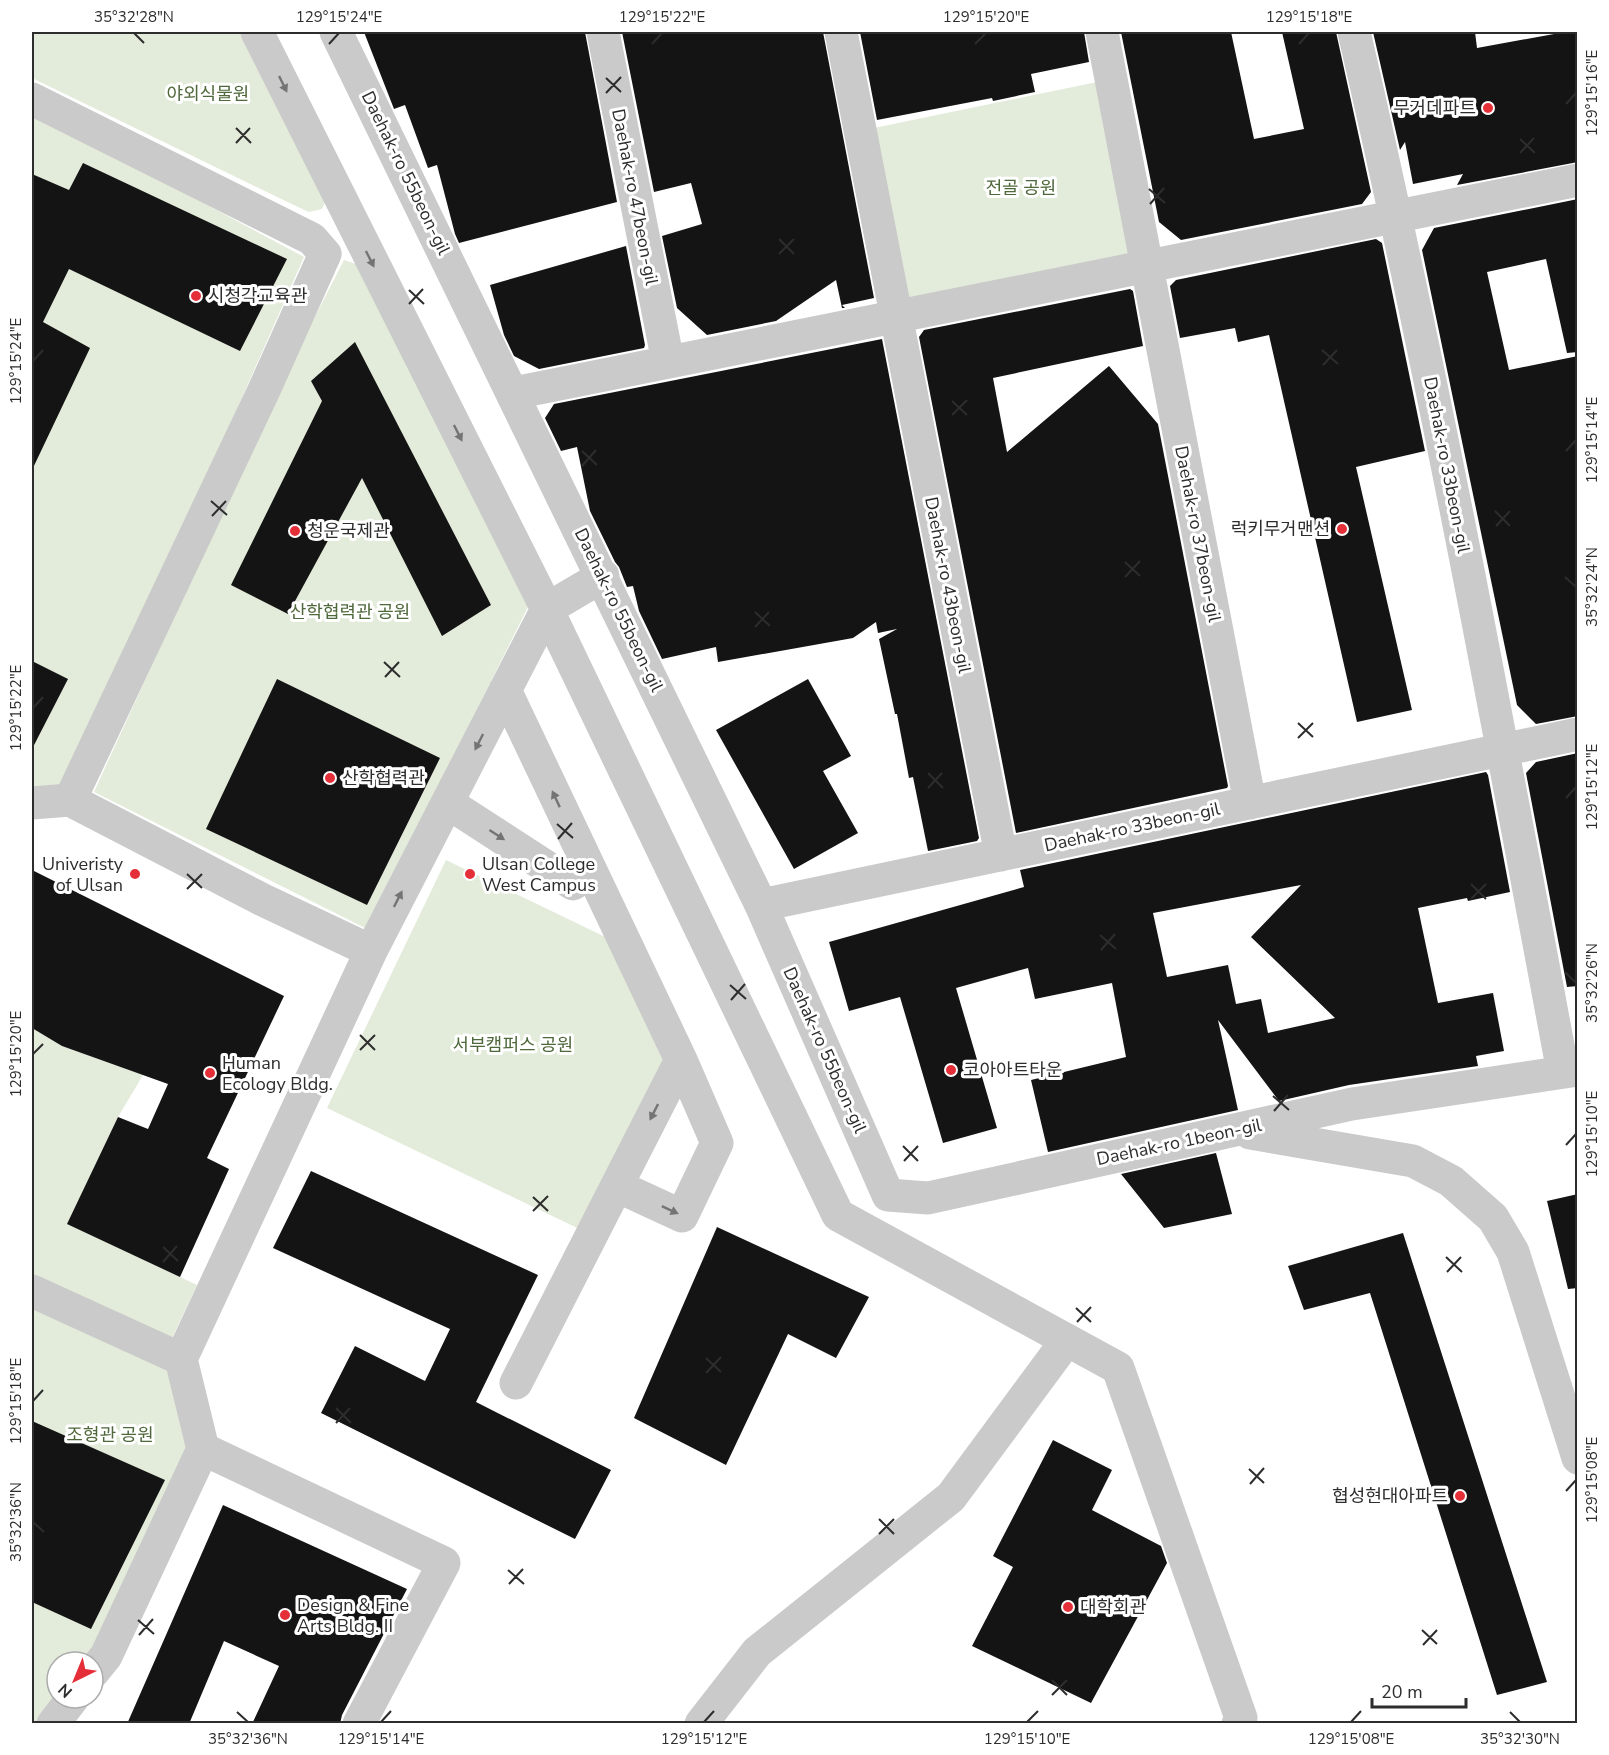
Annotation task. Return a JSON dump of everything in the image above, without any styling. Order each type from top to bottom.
[{"type":"street","points":[[257,32],[547,609],[838,1215],[1118,1368],[1241,1718],[1238,1724]]},
{"type":"street","name":"Daehak-ro 55beon-gil","points":[[336,32],[514,393],[761,905],[888,1195]]},
{"type":"street","name":"Daehak-ro 47beon-gil","points":[[603,32],[668,362]]},
{"type":"street","name":"Daehak-ro 43beon-gil","points":[[841,32],[1000,855]]},
{"type":"street","name":"Daehak-ro 37beon-gil","points":[[1102,32],[1250,803]]},
{"type":"street","name":"Daehak-ro 33beon-gil","points":[[1354,32],[1397,216],[1503,750],[1570,1071]]},
{"type":"street","points":[[32,99],[312,239],[325,254]]},
{"type":"street","points":[[514,393],[1578,180]]},
{"type":"street","points":[[70,800],[264,390],[345,211]]},
{"type":"street","points":[[105,1657],[203,1449],[181,1359],[371,951],[547,609],[603,576]]},
{"type":"street","points":[[505,690],[681,1060],[717,1143],[682,1216],[616,1186]]},
{"type":"street","points":[[1503,750],[1578,734]]},
{"type":"street","name":"Daehak-ro 33beon-gil","points":[[761,905],[1503,750]]},
{"type":"street","points":[[32,803],[70,800],[263,900],[371,951]]},
{"type":"street","points":[[448,803],[573,884],[590,870]]},
{"type":"street","points":[[516,1383],[681,1060]]},
{"type":"street","name":"Daehak-ro 1beon-gil","points":[[888,1195],[928,1198],[1352,1104],[1570,1071]]},
{"type":"street","points":[[1234,1130],[1413,1161],[1451,1181],[1493,1218],[1513,1252],[1578,1458]]},
{"type":"street","points":[[32,1291],[181,1359]]},
{"type":"street","points":[[701,1724],[757,1652],[951,1497],[1067,1340]]},
{"type":"street","points":[[203,1449],[444,1563],[359,1724]]},
{"type":"street","points":[[53,1724],[64,1710]]},
{"type":"green space","name":"야외식물원","points":[[32,32],[246,32],[328,196],[322,209],[309,212],[32,78]]},
{"type":"green space","name":"전골 공원","points":[[1097,82],[1133,256],[905,299],[874,128]]},
{"type":"green space","points":[[32,111],[304,257],[218,452],[62,791],[32,793]]},
{"type":"green space","name":"산학협력관 공원","points":[[344,260],[356,264],[530,603],[367,929],[94,792],[279,387]]},
{"type":"green space","name":"서부캠퍼스 공원","points":[[446,860],[626,947],[681,1060],[592,1235],[327,1108]]},
{"type":"green space","points":[[32,1028],[62,1046],[143,1075],[118,1117],[68,1224],[197,1285],[171,1340],[32,1278]]},
{"type":"green space","name":"조형관 공원","points":[[32,1301],[174,1365],[193,1446],[93,1650],[45,1650],[45,1710],[48,1710],[39,1723],[32,1724]]},
{"type":"building","points":[[364,32],[585,32],[617,202],[459,243],[437,165],[428,168],[405,105],[394,109]]},
{"type":"building","points":[[622,32],[823,32],[874,298],[842,305],[845,308],[842,308],[836,280],[776,321],[707,335],[677,308],[662,236],[702,224],[691,183],[654,192]]},
{"type":"building","points":[[860,32],[1084,32],[1089,62],[1031,74],[1035,92],[877,120]]},
{"type":"building","points":[[1121,32],[1231,32],[1254,139],[1304,129],[1282,32],[1336,32],[1371,192],[1362,204],[1181,240],[1159,222]]},
{"type":"building","name":"무거데파트","points":[[1373,32],[1475,32],[1477,48],[1565,32],[1578,32],[1578,162],[1457,185],[1463,174],[1413,184],[1405,142],[1400,150]]},
{"type":"building","name":"시청각교육관","points":[[83,163],[287,259],[240,351],[69,269],[43,322],[90,348],[32,470],[32,174],[69,190]]},
{"type":"building","points":[[1578,199],[1578,352],[1567,353],[1546,259],[1487,272],[1509,370],[1578,356],[1578,716],[1536,724],[1517,705],[1422,250],[1434,228]]},
{"type":"building","points":[[1376,239],[1382,243],[1425,451],[1356,467],[1412,710],[1357,722],[1269,335],[1238,342],[1235,328],[1180,338],[1170,286],[1176,280]]},
{"type":"building","points":[[626,246],[644,348],[539,369],[514,356],[504,335],[490,285]]},
{"type":"building","points":[[1130,289],[1133,291],[1143,346],[993,378],[1007,452],[1109,366],[1158,424],[1228,786],[1016,833],[919,337],[924,330]]},
{"type":"building","points":[[882,339],[979,838],[977,841],[928,851],[913,777],[909,778],[879,639],[897,629],[878,633],[876,622],[853,638],[718,662],[716,647],[662,659],[639,611],[633,586],[627,587],[590,511],[577,447],[561,451],[545,418],[554,404]]},
{"type":"building","name":"청운국제관","points":[[355,342],[491,605],[442,636],[362,478],[288,614],[231,585],[322,401],[311,381]]},
{"type":"building","points":[[32,661],[68,679],[32,749]]},
{"type":"building","name":"산학협력관","points":[[277,679],[440,758],[367,905],[206,829]]},
{"type":"building","points":[[808,679],[851,756],[823,771],[858,833],[794,869],[716,730]]},
{"type":"building","points":[[1578,753],[1578,986],[1567,987],[1526,773],[1536,762]]},
{"type":"building","points":[[1486,772],[1510,892],[1418,908],[1438,1003],[1493,993],[1504,1051],[1476,1056],[1478,1066],[1349,1085],[1279,1101],[1218,1020],[1238,1110],[1048,1152],[1031,1080],[1126,1057],[1112,983],[1035,999],[1028,968],[956,988],[997,1128],[943,1143],[900,997],[849,1011],[829,942],[1024,887],[1020,870]],"holes":[[[1301,885],[1251,937],[1335,1018],[1268,1033],[1261,999],[1236,1004],[1228,965],[1167,977],[1153,913]]]},
{"type":"building","name":"Human Ecology Bldg.","points":[[32,870],[284,996],[207,1158],[229,1169],[180,1277],[67,1224],[118,1117],[148,1129],[168,1084],[62,1046],[32,1028]]},
{"type":"building","points":[[1216,1153],[1232,1214],[1164,1228],[1121,1174]]},
{"type":"building","points":[[311,1171],[538,1275],[476,1402],[611,1470],[575,1539],[321,1413],[355,1346],[425,1381],[450,1329],[273,1248]]},
{"type":"building","points":[[1578,1194],[1578,1288],[1568,1289],[1547,1201]]},
{"type":"building","points":[[717,1227],[869,1297],[836,1358],[788,1334],[726,1465],[634,1418]]},
{"type":"building","name":"협성현대아파트","points":[[1403,1233],[1547,1682],[1497,1695],[1370,1293],[1304,1310],[1288,1266]]},
{"type":"building","points":[[32,1421],[165,1480],[91,1629],[32,1602]]},
{"type":"building","name":"대학회관","points":[[1053,1440],[1112,1470],[1092,1510],[1161,1546],[1167,1563],[1091,1703],[972,1646],[1013,1567],[993,1556]]},
{"type":"building","name":"Design & Fine Arts Bldg. II","points":[[223,1505],[407,1589],[342,1715],[340,1724],[252,1724],[279,1666],[224,1641],[189,1724],[127,1724]]},
{"type":"place","name":"무거데파트","points":[[1488,108]]},
{"type":"place","name":"시청각교육관","points":[[196,296]]},
{"type":"place","name":"럭키무거맨션","points":[[1342,529]]},
{"type":"place","name":"청운국제관","points":[[295,531]]},
{"type":"place","name":"산학협력관","points":[[330,778]]},
{"type":"place","name":"Univeristy of Ulsan","points":[[135,874]]},
{"type":"place","name":"Ulsan College West Campus","points":[[470,874]]},
{"type":"place","name":"코아아트타운","points":[[951,1070]]},
{"type":"place","name":"Human Ecology Bldg.","points":[[210,1073]]},
{"type":"place","name":"협성현대아파트","points":[[1460,1496]]},
{"type":"place","name":"대학회관","points":[[1068,1607]]},
{"type":"place","name":"Design & Fine Arts Bldg. II","points":[[285,1615]]}]
